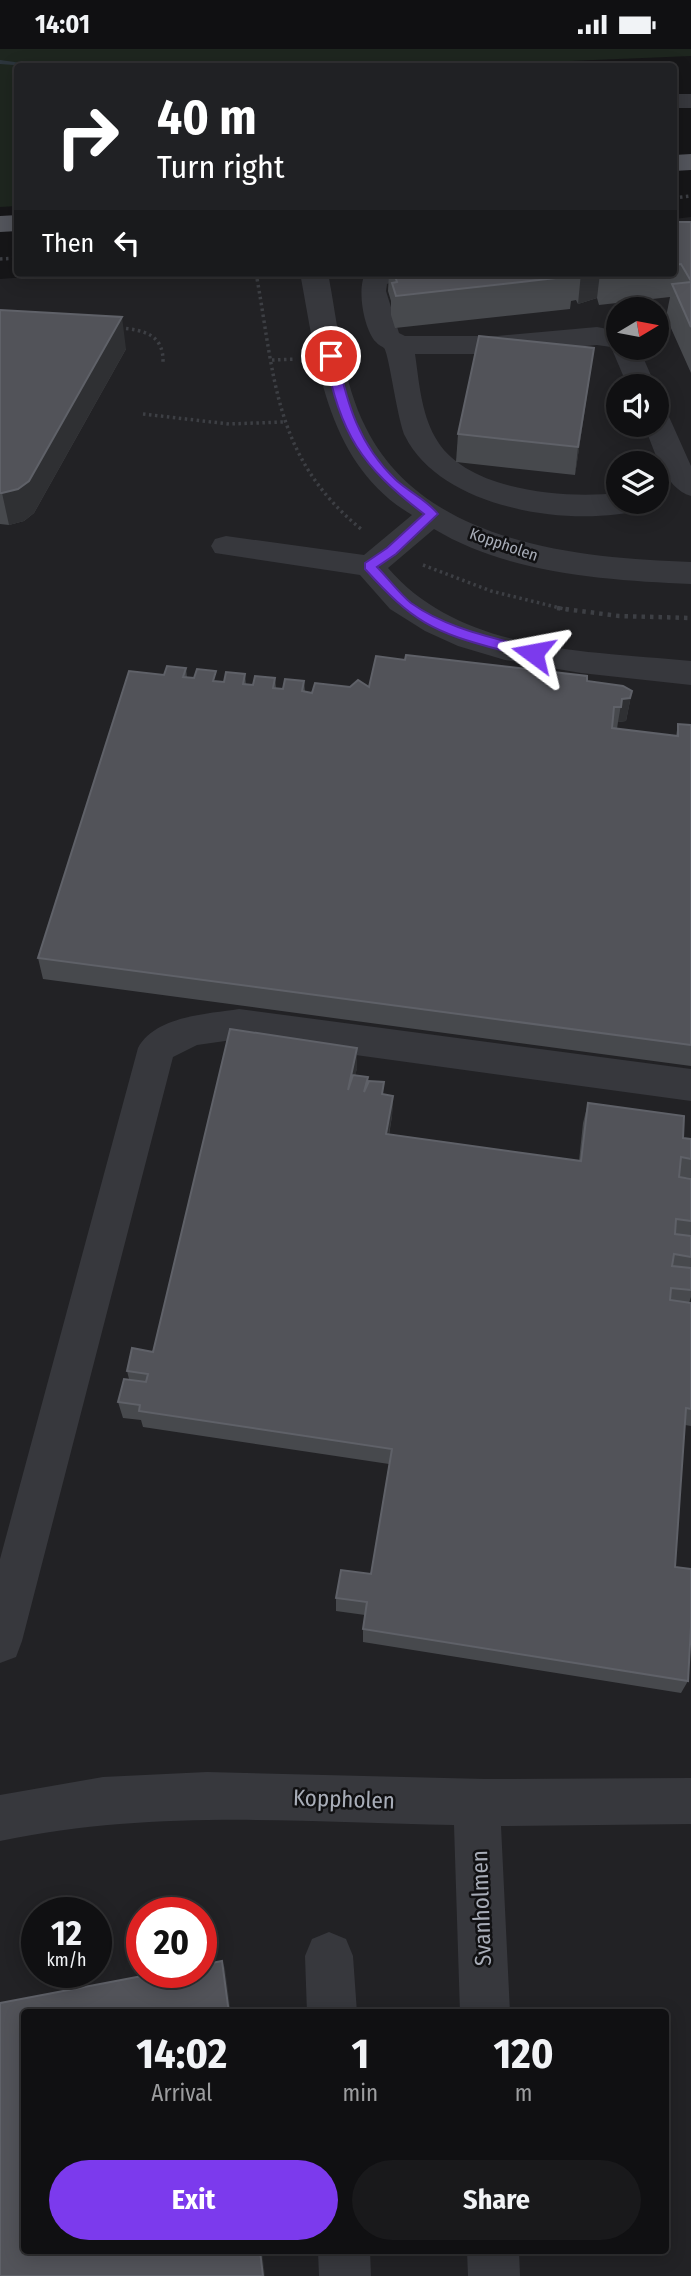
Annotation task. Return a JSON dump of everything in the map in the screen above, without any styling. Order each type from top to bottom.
[{"type":"street","name":"Koppholen","points":[[318,277],[363,329],[341,404],[353,432],[370,460],[393,484],[432,514],[482,540],[533,556],[595,568],[691,573]]},
{"type":"street","points":[[380,277],[372,285],[363,329],[426,447],[443,465],[492,491],[536,501],[581,506],[606,504]]},
{"type":"street","points":[[363,329],[497,345],[606,337]]},
{"type":"street","points":[[664,437],[684,481]]},
{"type":"street","points":[[369,566],[391,551],[432,514]]},
{"type":"street","points":[[226,547],[369,566],[404,604],[434,623],[466,636],[515,650],[571,660],[691,673]]},
{"type":"street","points":[[0,1641],[157,1048],[191,1031],[239,1024],[691,1085]]},
{"type":"street","name":"Koppholen","points":[[0,1818],[107,1798],[193,1793],[477,1803],[691,1801]]},
{"type":"street","name":"Svanholmen","points":[[477,1803],[485,2009]]},
{"type":"street","points":[[329,1956],[332,2009]]},
{"type":"street","points":[[344,2254],[345,2276]]},
{"type":"street","points":[[493,2254],[494,2276]]},
{"type":"path","points":[[110,327],[138,328],[157,336],[162,344],[163,363]]},
{"type":"path","points":[[143,414],[229,424],[283,422]]},
{"type":"shaded area","points":[[0,49],[691,49],[691,56],[522,63],[14,63],[14,206],[0,207]]},
{"type":"shaded area","points":[[691,217],[691,2276],[0,2276],[0,279],[677,277],[677,219]]},
{"type":"building","points":[[677,222],[691,222],[691,281],[681,264],[677,265]]},
{"type":"building","points":[[395,277],[565,277],[396,296],[392,283],[397,282]]},
{"type":"building","points":[[691,282],[691,327],[672,284]]},
{"type":"building","points":[[0,310],[122,317],[29,481],[18,489],[2,493],[0,493]]},
{"type":"building","points":[[479,336],[594,348],[578,447],[458,434]]},
{"type":"building","points":[[406,655],[587,676],[587,681],[623,686],[632,691],[630,698],[622,699],[621,707],[614,707],[612,728],[678,736],[678,724],[691,725],[691,1045],[38,958],[129,671],[164,675],[167,666],[186,668],[183,677],[194,678],[197,669],[216,671],[213,681],[224,682],[226,672],[245,674],[243,684],[253,685],[255,676],[275,678],[273,688],[283,689],[285,679],[304,681],[302,691],[312,693],[315,683],[350,687],[358,680],[369,687],[376,656],[405,660]]},
{"type":"building","points":[[230,1029],[357,1048],[348,1090],[353,1075],[368,1077],[364,1092],[369,1081],[384,1082],[382,1094],[393,1096],[386,1134],[581,1161],[588,1103],[684,1116],[683,1138],[691,1139],[691,1159],[681,1157],[679,1177],[691,1179],[691,1221],[676,1219],[675,1234],[691,1236],[691,1257],[674,1254],[672,1266],[691,1268],[691,1290],[671,1288],[670,1300],[691,1303],[691,1409],[686,1408],[675,1567],[691,1569],[688,1681],[363,1629],[367,1602],[336,1598],[341,1570],[371,1574],[392,1449],[139,1411],[140,1405],[118,1402],[124,1379],[146,1382],[148,1374],[127,1371],[132,1348],[153,1352]]},
{"type":"building","points":[[222,1961],[228,2009],[21,2009],[21,2254],[260,2254],[263,2276],[0,2276],[0,2003],[79,1988],[112,1988],[112,1982],[126,1979],[126,1988],[217,1988],[217,1962]]},
{"type":"waterway","points":[[0,62],[14,64]]},
{"type":"route","points":[[331,356],[341,404],[353,432],[370,460],[393,484],[432,514],[391,551],[369,566],[404,604],[434,623],[466,636],[533,653]]}]
